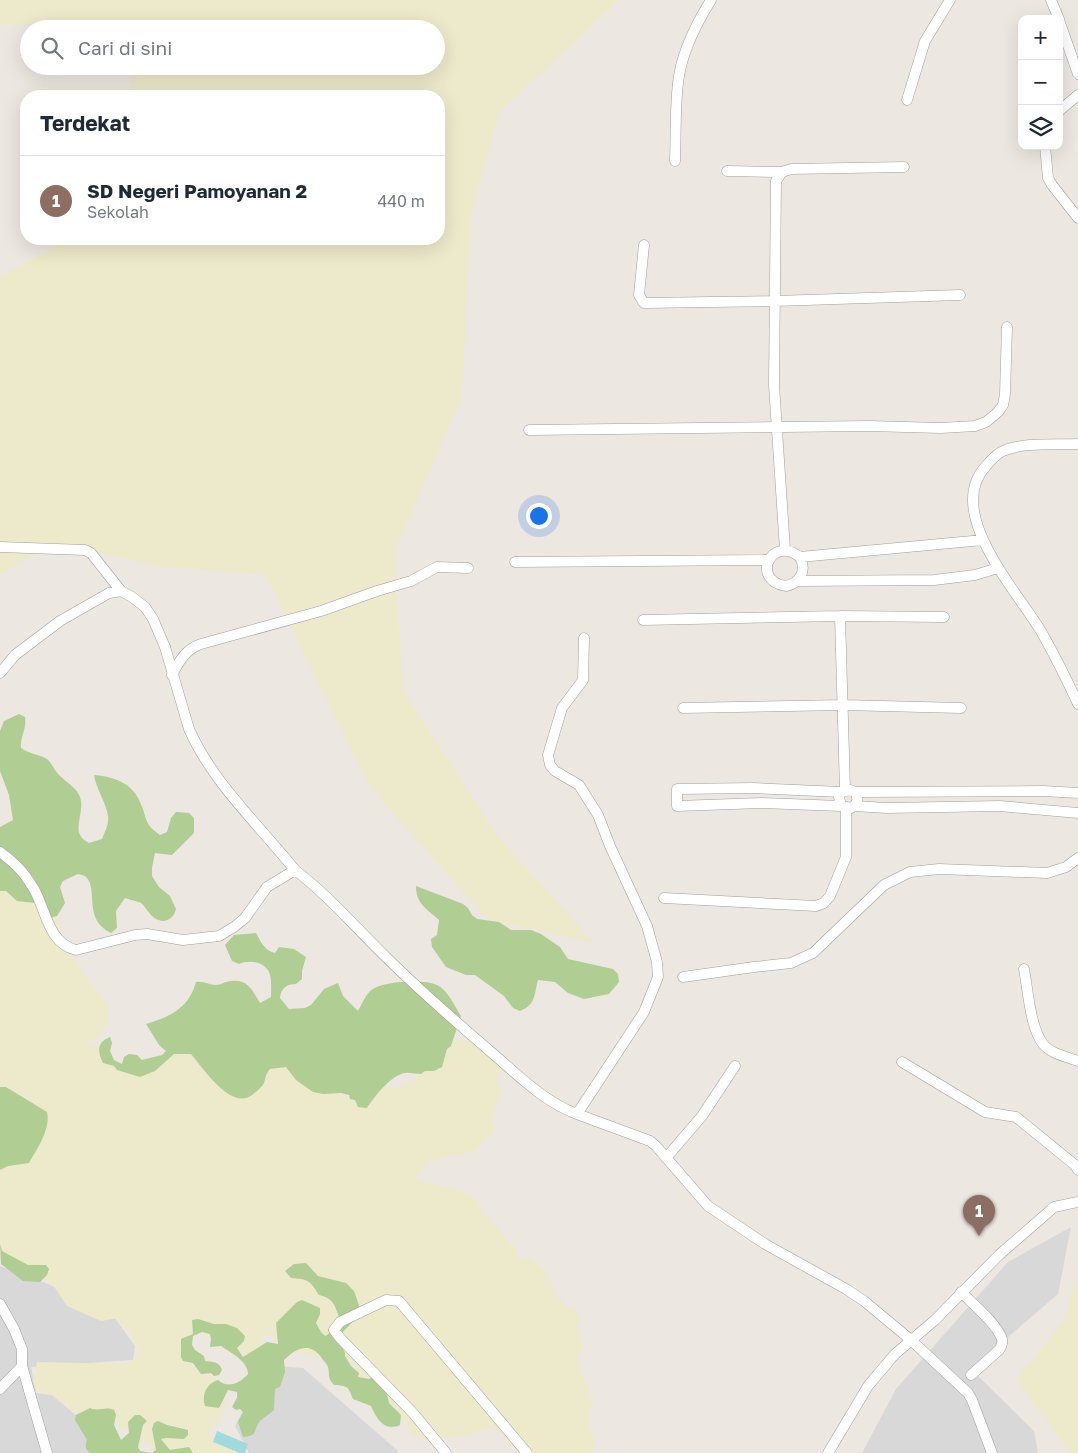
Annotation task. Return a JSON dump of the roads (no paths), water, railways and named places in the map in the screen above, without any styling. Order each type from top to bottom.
[{"type":"street","points":[[675,161],[678,83],[684,56],[697,25],[711,0]]},
{"type":"street","points":[[907,100],[925,41],[950,0]]},
{"type":"street","points":[[1051,0],[1057,15]]},
{"type":"street","points":[[1063,31],[1078,74]]},
{"type":"street","points":[[1063,108],[1078,95]]},
{"type":"street","points":[[1045,150],[1048,178],[1078,218]]},
{"type":"street","points":[[727,171],[782,172],[791,169],[904,167]]},
{"type":"street","points":[[782,172],[776,181],[774,385],[785,550]]},
{"type":"street","points":[[644,245],[639,295],[644,303],[960,295]]},
{"type":"street","points":[[530,430],[869,426],[941,428],[975,426],[986,422],[998,412],[1002,405],[1005,394],[1007,327]]},
{"type":"street","points":[[1078,444],[1019,446],[1002,451],[978,474],[974,482],[973,493],[974,515],[984,540],[998,568],[1041,632],[1078,704]]},
{"type":"street","points":[[800,557],[984,540]]},
{"type":"street","points":[[0,547],[85,550],[91,553],[121,591],[145,607],[153,619],[165,647],[188,729],[194,742],[232,798],[270,839],[294,870],[318,887],[352,924],[413,983],[505,1065],[553,1102],[563,1109],[650,1141],[708,1206],[765,1244],[846,1289],[882,1315],[968,1393],[992,1453]]},
{"type":"street","points":[[785,550],[793,552],[800,557],[803,567],[801,577],[786,586],[774,582],[767,572],[769,560],[776,553],[785,550]]},
{"type":"street","points":[[515,562],[769,560]]},
{"type":"street","points":[[172,675],[179,662],[191,647],[321,611],[411,581],[437,567],[468,568]]},
{"type":"street","points":[[797,581],[934,580],[975,576],[998,568]]},
{"type":"street","points":[[0,673],[15,655],[60,621],[109,593],[121,591]]},
{"type":"street","points":[[840,616],[847,791]]},
{"type":"street","points":[[643,620],[840,616],[944,617]]},
{"type":"street","points":[[577,1114],[644,1012],[658,977],[657,962],[647,926],[610,846],[598,815],[579,785],[555,771],[550,765],[548,755],[562,708],[583,680],[584,638]]},
{"type":"street","points":[[683,708],[843,705],[960,708]]},
{"type":"street","points":[[740,788],[740,803]]},
{"type":"street","points":[[1078,793],[1043,791],[924,792],[740,788],[677,789],[677,806],[740,803],[886,808],[1000,806],[1078,813]]},
{"type":"street","points":[[782,789],[782,804]]},
{"type":"street","points":[[847,791],[857,796],[858,801],[847,807]]},
{"type":"street","points":[[847,791],[838,797],[839,802],[847,807]]},
{"type":"street","points":[[970,806],[971,791]]},
{"type":"street","points":[[1043,791],[1043,809]]},
{"type":"street","points":[[924,792],[925,807]]},
{"type":"street","points":[[664,898],[816,906],[830,896],[846,857],[847,807]]},
{"type":"street","points":[[0,852],[19,867],[31,885],[55,937],[76,950],[135,935],[147,934],[183,940],[219,936],[245,918],[267,887],[294,870]]},
{"type":"street","points":[[683,977],[791,963],[813,953],[884,885],[910,872],[939,869],[1047,873],[1066,867],[1078,858]]},
{"type":"street","points":[[1024,969],[1034,1026],[1044,1045],[1055,1052],[1078,1061]]},
{"type":"street","points":[[902,1062],[986,1112],[1016,1117],[1078,1170]]},
{"type":"street","points":[[666,1158],[702,1116],[735,1066]]},
{"type":"street","points":[[828,1453],[878,1372],[935,1320],[999,1255],[1054,1207],[1078,1202]]},
{"type":"street","points":[[961,1292],[995,1328],[1002,1339],[1002,1346],[999,1350],[971,1375]]},
{"type":"street","points":[[446,1453],[413,1413],[340,1338],[334,1330],[340,1322],[386,1300],[399,1301],[527,1453]]},
{"type":"street","points":[[0,1304],[14,1329],[22,1349],[22,1366],[47,1453]]},
{"type":"street","points":[[0,1389],[22,1366]]},
{"type":"water","points":[[217,1431],[248,1444],[245,1453],[240,1453],[213,1442]]},
{"type":"place","name":"SD Negeri Pamoyanan 2","points":[[979,1236]]}]
